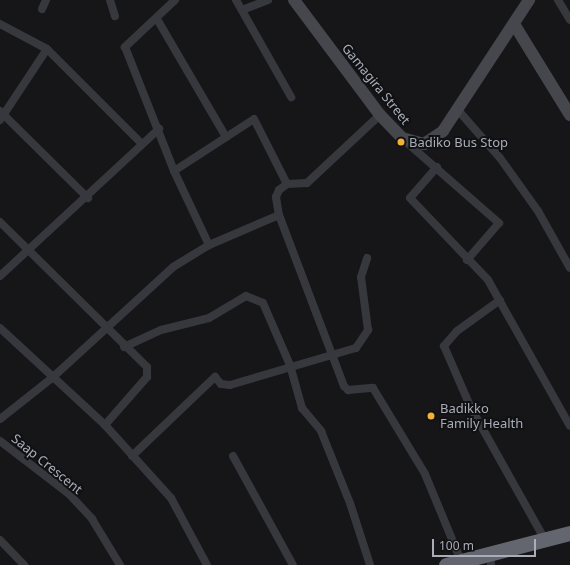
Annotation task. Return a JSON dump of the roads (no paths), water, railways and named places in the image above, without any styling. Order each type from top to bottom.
[{"type":"highway","points":[[446,565],[570,533]]},
{"type":"highway","points":[[487,564],[570,542]]},
{"type":"street","points":[[42,8],[46,0]]},
{"type":"street","points":[[110,0],[115,16]]},
{"type":"street","points":[[175,0],[157,19],[125,47],[159,129],[174,171],[209,246]]},
{"type":"street","points":[[236,0],[291,97]]},
{"type":"street","points":[[242,10],[268,0]]},
{"type":"street","name":"Gamagira Street","points":[[294,0],[380,115],[402,138],[416,143],[430,142],[457,109],[529,0]]},
{"type":"street","points":[[558,0],[570,20]]},
{"type":"street","points":[[157,19],[226,137]]},
{"type":"street","points":[[0,24],[47,49],[142,144]]},
{"type":"street","points":[[514,24],[570,115]]},
{"type":"street","points":[[47,49],[2,115],[88,198]]},
{"type":"street","points":[[457,109],[500,158],[538,211],[570,268]]},
{"type":"street","points":[[380,115],[307,183],[287,184],[279,190],[276,197],[278,215],[346,389],[373,388],[425,474],[462,561]]},
{"type":"street","points":[[174,171],[254,119],[287,184]]},
{"type":"street","points":[[0,276],[88,198],[159,129]]},
{"type":"street","points":[[402,138],[499,223],[467,260]]},
{"type":"street","points":[[437,168],[410,198],[467,260],[488,280],[570,426]]},
{"type":"street","points":[[0,419],[52,378],[173,267],[209,246],[278,215]]},
{"type":"street","points":[[0,222],[107,328],[149,373],[105,425]]},
{"type":"street","points":[[132,456],[215,377],[221,384],[230,385],[290,365],[356,348],[368,330],[362,277],[367,258]]},
{"type":"street","points":[[124,347],[162,330],[209,318],[246,296],[263,303],[290,365],[295,393],[302,408],[321,431],[350,503],[370,565]]},
{"type":"street","points":[[500,300],[457,331],[444,346],[471,408],[545,540]]},
{"type":"street","points":[[0,328],[52,378],[105,425],[171,498],[208,565]]},
{"type":"street","name":"Saap Crescent","points":[[0,441],[70,495],[92,519],[120,565]]},
{"type":"street","points":[[233,456],[293,565]]},
{"type":"street","points":[[0,540],[24,565]]},
{"type":"place","name":"Badiko Bus Stop","points":[[401,142]]},
{"type":"place","name":"Badikko Family Health","points":[[431,416]]}]
